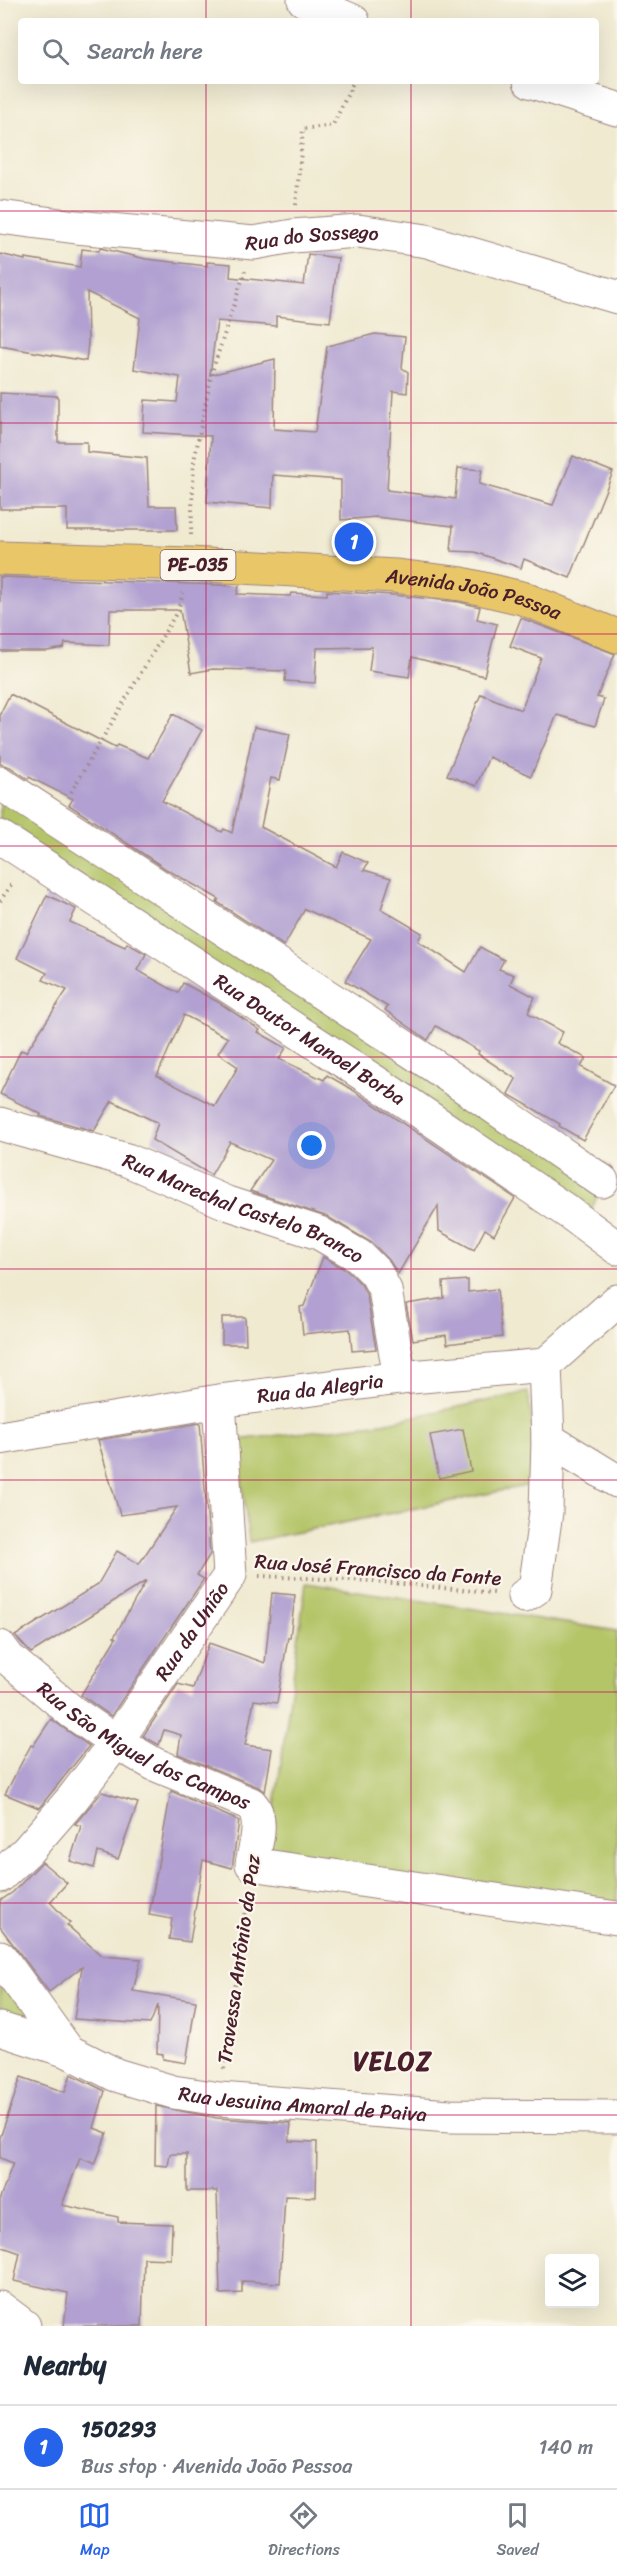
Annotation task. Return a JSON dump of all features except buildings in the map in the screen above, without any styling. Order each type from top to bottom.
[{"type":"main road","name":"Avenida João Pessoa","points":[[0,558],[395,576],[462,584],[522,598],[617,636]]},
{"type":"street","points":[[304,0],[346,18]]},
{"type":"street","points":[[539,84],[617,109]]},
{"type":"street","name":"Rua do Sossego","points":[[0,217],[76,227],[254,243],[294,236],[358,231],[427,241],[617,297]]},
{"type":"street","points":[[0,783],[434,1066],[610,1170],[571,1214]]},
{"type":"street","name":"Rua Doutor Manoel Borba","points":[[0,837],[409,1104],[617,1248]]},
{"type":"street","points":[[126,920],[148,880]]},
{"type":"street","points":[[270,1015],[289,971]]},
{"type":"street","points":[[409,1104],[434,1066]]},
{"type":"street","name":"Rua Marechal Castelo Branco","points":[[0,1124],[127,1160],[227,1203],[319,1233],[359,1256],[376,1273],[386,1290],[399,1378]]},
{"type":"street","points":[[524,1596],[535,1589],[546,1512],[548,1439],[545,1365],[617,1301]]},
{"type":"street","name":"Rua da Alegria","points":[[0,1438],[219,1401],[399,1378],[545,1365]]},
{"type":"street","name":"Rua da União","points":[[0,1876],[27,1851],[73,1798],[116,1742],[230,1575],[219,1401]]},
{"type":"street","points":[[548,1439],[617,1480]]},
{"type":"street","name":"Rua São Miguel dos Campos","points":[[0,1647],[9,1659],[72,1712],[116,1742],[154,1764],[251,1804],[257,1810],[259,1820]]},
{"type":"street","name":"Travessa Antônio da Paz","points":[[252,1864],[259,1820]]},
{"type":"street","points":[[252,1864],[617,1918]]},
{"type":"street","points":[[0,1957],[68,2051]]},
{"type":"street","name":"Rua Jesuina Amaral de Paiva","points":[[0,2029],[68,2051],[116,2075],[173,2092],[220,2099],[450,2116],[617,2117]]},
{"type":"street","points":[[0,2308],[24,2326]]},
{"type":"path","points":[[294,236],[303,129],[333,125],[353,84]]},
{"type":"path","name":"Rua José Francisco da Fonte","points":[[230,1575],[372,1581],[524,1596]]},
{"type":"path","name":"Travessa Antônio da Paz","points":[[220,2099],[252,1864]]},
{"type":"green space","points":[[0,774],[611,1168],[590,1212],[0,830]]},
{"type":"green space","points":[[528,1392],[540,1483],[249,1542],[237,1440],[383,1423]]},
{"type":"green space","points":[[306,1583],[617,1631],[617,1912],[267,1863]]},
{"type":"green space","points":[[0,1968],[50,2027],[0,2008]]},
{"type":"place","name":"150293","points":[[354,542]]},
{"type":"district","name":"VELOZ","points":[[393,2061]]}]
